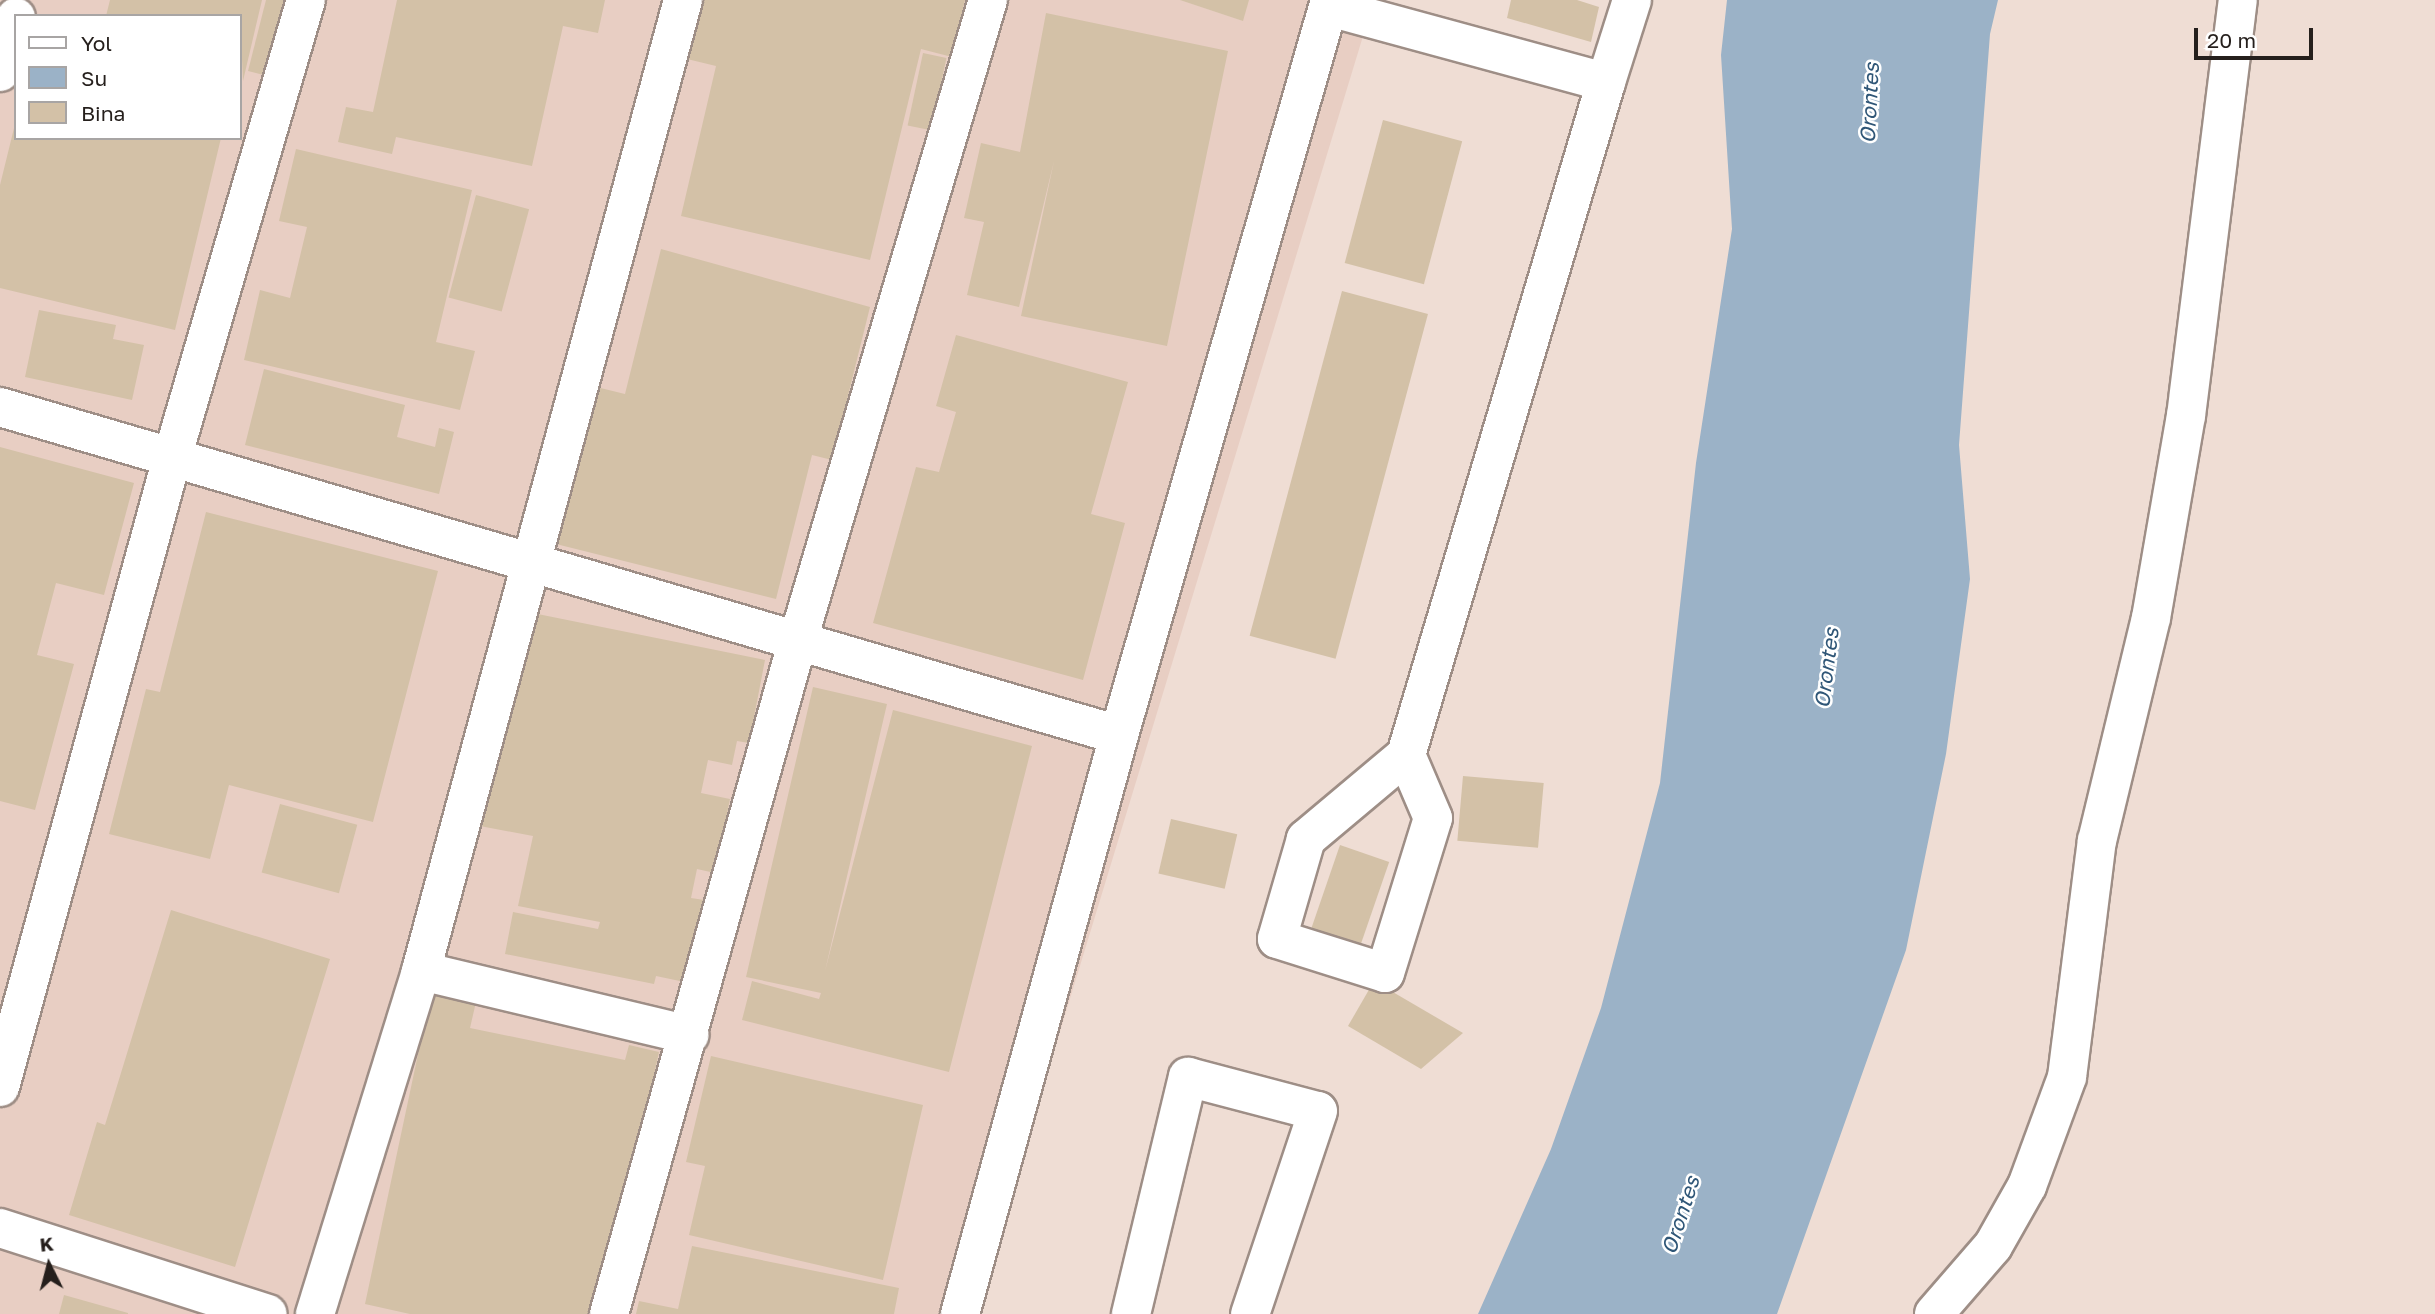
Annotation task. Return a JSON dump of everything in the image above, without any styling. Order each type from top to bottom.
[{"type":"street","points":[[0,1087],[172,458],[306,0]]},
{"type":"street","points":[[315,1314],[421,971],[529,560],[683,0]]},
{"type":"street","points":[[609,1314],[798,640],[988,0]]},
{"type":"street","points":[[1406,755],[1433,818],[1385,973],[1276,939],[1306,839],[1406,755],[1632,0]]},
{"type":"street","points":[[1934,1314],[1993,1247],[2027,1186],[2067,1077],[2097,841],[2151,618],[2186,416],[2238,0]]},
{"type":"street","points":[[960,1314],[1119,735],[1330,3],[1606,82]]},
{"type":"street","points":[[0,72],[14,23]]},
{"type":"street","points":[[0,407],[1119,735]]},
{"type":"street","points":[[421,971],[688,1035]]},
{"type":"street","points":[[1131,1314],[1188,1077],[1318,1111],[1250,1314]]},
{"type":"street","points":[[0,1228],[268,1314]]},
{"type":"shaded area","points":[[0,0],[1374,0],[974,1314],[0,1314]]},
{"type":"water","name":"Orontes","points":[[1727,0],[1998,0],[1990,34],[1959,445],[1970,579],[1946,754],[1906,950],[1777,1314],[1478,1314],[1551,1149],[1601,1008],[1660,783],[1696,463],[1732,229],[1721,55]]},
{"type":"building","points":[[110,0],[262,0],[243,81],[242,14],[106,14]]},
{"type":"building","points":[[266,0],[319,0],[298,84],[248,71]]},
{"type":"building","points":[[397,0],[605,0],[598,33],[563,26],[532,166],[396,137],[392,154],[338,142],[346,107],[373,112]]},
{"type":"building","points":[[701,0],[965,0],[952,57],[921,49],[870,260],[681,216],[716,66],[687,59]]},
{"type":"building","points":[[1180,0],[1249,0],[1243,21]]},
{"type":"building","points":[[1511,0],[1577,0],[1599,7],[1591,42],[1507,18]]},
{"type":"building","points":[[1046,13],[1228,51],[1167,346],[1021,316],[1054,161],[1019,307],[967,295],[984,222],[964,218],[981,143],[1020,152]]},
{"type":"building","points":[[923,53],[946,58],[931,130],[908,125]]},
{"type":"building","points":[[1383,120],[1462,141],[1424,284],[1345,263]]},
{"type":"building","points":[[14,128],[14,140],[221,140],[175,330],[0,288],[0,185]]},
{"type":"building","points":[[296,149],[472,190],[436,342],[475,351],[460,410],[244,360],[260,290],[290,298],[307,227],[279,221]]},
{"type":"building","points":[[476,195],[529,209],[502,312],[449,297]]},
{"type":"building","points":[[661,249],[870,307],[832,460],[812,455],[776,599],[536,539],[576,382],[625,394]]},
{"type":"building","points":[[1342,291],[1428,314],[1336,659],[1250,636]]},
{"type":"building","points":[[39,310],[116,325],[113,339],[144,345],[132,400],[25,377]]},
{"type":"building","points":[[956,335],[1128,382],[1091,514],[1125,523],[1083,680],[873,623],[916,467],[939,472],[956,412],[936,406]]},
{"type":"building","points":[[264,369],[405,405],[397,437],[435,447],[439,428],[454,432],[439,494],[245,445]]},
{"type":"building","points":[[0,447],[134,483],[104,595],[56,583],[37,655],[74,664],[35,810],[0,801]]},
{"type":"building","points":[[206,512],[438,571],[373,822],[229,785],[210,859],[109,834],[146,689],[160,692]]},
{"type":"building","points":[[503,607],[765,660],[749,743],[737,741],[732,765],[708,760],[701,793],[730,799],[715,873],[697,869],[691,898],[711,901],[694,984],[656,976],[654,984],[505,954],[513,912],[598,929],[600,922],[518,906],[533,836],[459,822]]},
{"type":"building","points":[[813,687],[887,704],[825,971],[893,710],[1032,746],[949,1072],[742,1020],[752,981],[819,999],[821,993],[746,977]]},
{"type":"building","points":[[1463,776],[1544,783],[1538,848],[1457,841]]},
{"type":"building","points":[[280,804],[357,825],[339,893],[262,873]]},
{"type":"building","points":[[1171,819],[1237,834],[1225,889],[1158,874]]},
{"type":"building","points":[[1340,845],[1389,862],[1359,950],[1310,933]]},
{"type":"building","points":[[171,910],[330,959],[235,1267],[69,1215],[97,1122],[105,1125]]},
{"type":"building","points":[[1374,981],[1463,1033],[1421,1069],[1348,1026]]},
{"type":"building","points":[[431,993],[476,1002],[470,1028],[625,1060],[629,1045],[659,1052],[603,1314],[410,1314],[365,1304]]},
{"type":"building","points":[[711,1056],[923,1105],[883,1280],[689,1235],[705,1166],[686,1162]]},
{"type":"building","points":[[692,1246],[899,1288],[894,1314],[636,1314],[639,1301],[678,1309]]},
{"type":"building","points":[[64,1295],[128,1313],[128,1314],[59,1314]]}]
